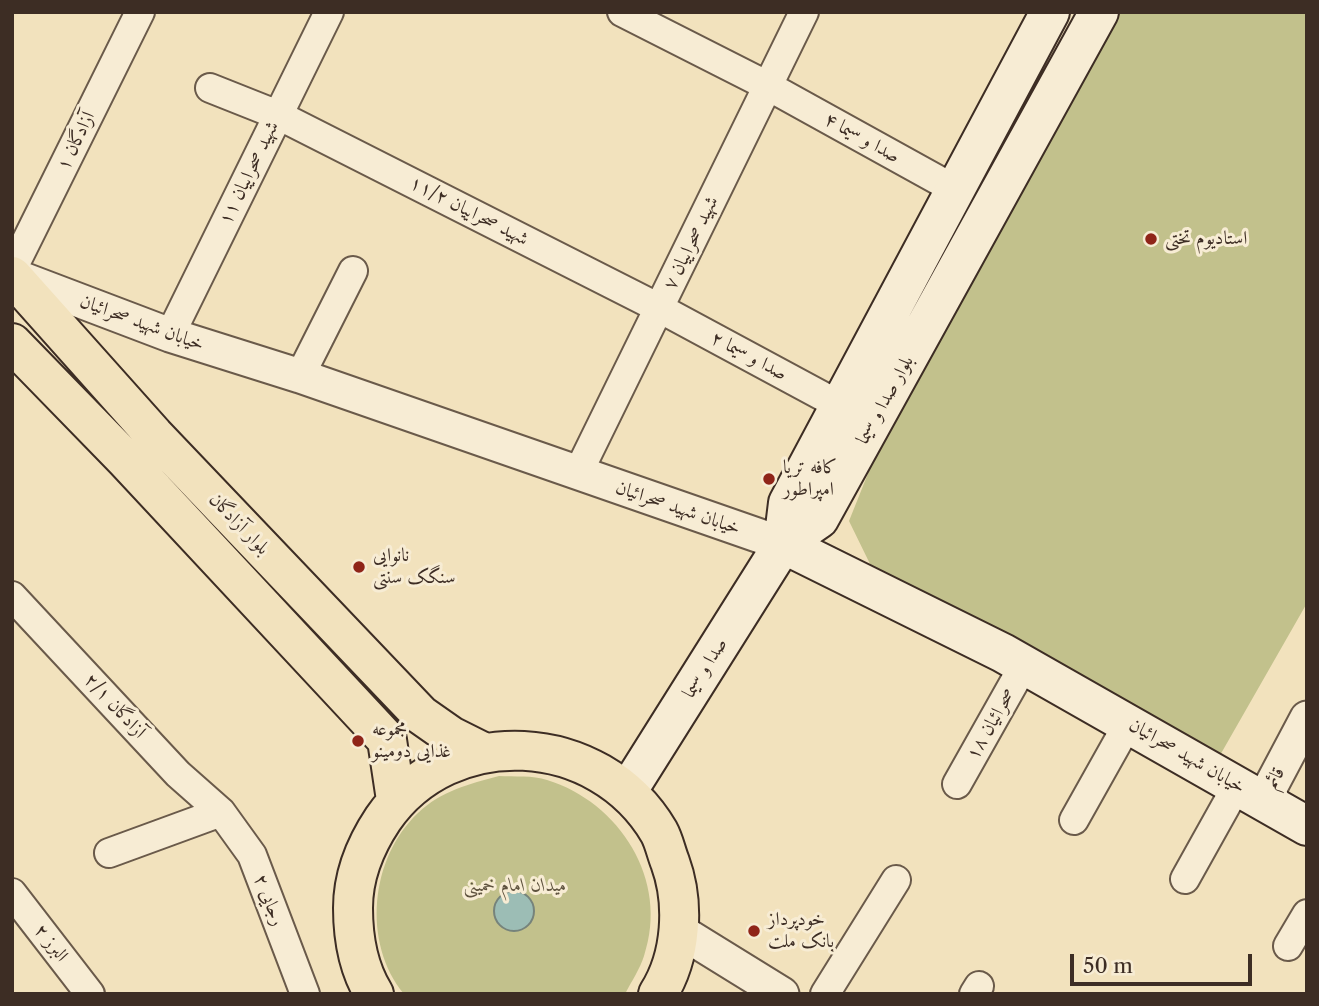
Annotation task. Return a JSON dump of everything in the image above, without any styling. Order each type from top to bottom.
[{"type":"main road","name":"بلوار صدا و سیما","points":[[783,544],[788,503],[1050,12]]},
{"type":"main road","name":"بلوار صدا و سیما","points":[[783,544],[819,519],[1099,12]]},
{"type":"main road","name":"بلوار آزادگان","points":[[12,274],[154,435],[421,715],[451,736],[483,752]]},
{"type":"main road","name":"بلوار آزادگان","points":[[12,344],[113,446],[387,740],[396,800]]},
{"type":"main road","points":[[113,446],[128,405]]},
{"type":"main road","points":[[113,446],[154,435]]},
{"type":"main road","name":"خیابان شهید صحرائیان","points":[[783,544],[1024,665],[1307,825]]},
{"type":"main road","name":"صدا و سیما","points":[[627,792],[783,544]]},
{"type":"main road","points":[[367,990],[353,935],[353,887],[368,841],[396,800],[435,770],[483,752],[534,750],[584,764],[627,792],[659,832],[677,880],[680,931],[666,981],[658,994]]},
{"type":"street","name":"آزادگان ۱","points":[[12,274],[140,12]]},
{"type":"street","name":"شهید صحراییان ۱۱","points":[[170,335],[329,12]]},
{"type":"street","name":"صدا و سیما ۴","points":[[622,12],[768,86],[956,190]]},
{"type":"street","name":"شهید صحراییان ۷","points":[[578,473],[804,12]]},
{"type":"street","name":"شهید صحراییان ۱۱/۲","points":[[210,88],[278,115],[659,308]]},
{"type":"street","points":[[300,376],[353,271]]},
{"type":"street","name":"خیابان شهید صحرائیان","points":[[12,274],[170,335],[300,376],[783,544]]},
{"type":"street","name":"صدا و سیما ۲","points":[[659,308],[839,405]]},
{"type":"street","name":"آزادگان ۲/۱","points":[[12,596],[178,774],[221,812]]},
{"type":"street","name":"صحرائیان ۱۸","points":[[957,784],[1024,665]]},
{"type":"street","name":"قائم","points":[[1250,792],[1307,718]]},
{"type":"street","points":[[1074,820],[1129,722]]},
{"type":"street","points":[[1185,878],[1250,792]]},
{"type":"street","points":[[108,853],[221,812]]},
{"type":"street","name":"رجایی ۲","points":[[221,812],[251,855],[305,994]]},
{"type":"street","points":[[825,994],[896,880]]},
{"type":"street","name":"البرز ۲","points":[[12,893],[90,994]]},
{"type":"street","points":[[1287,946],[1307,914]]},
{"type":"street","points":[[680,931],[782,994]]},
{"type":"green space","name":"استادیوم تختی","points":[[1119,12],[1307,12],[1307,603],[1215,764],[902,589],[871,566],[849,521],[871,466]]},
{"type":"green space","name":"میدان امام خمینی","points":[[499,776],[542,778],[573,791],[596,806],[616,825],[632,848],[644,873],[650,900],[650,928],[644,956],[625,994],[404,994],[391,973],[382,951],[377,926],[381,877],[390,853],[402,832],[427,805],[456,789]]},
{"type":"water","points":[[514,891],[522,892],[528,897],[533,903],[533,919],[528,925],[522,930],[514,931],[506,930],[500,925],[495,919],[494,911],[495,903],[500,897],[506,892]]},
{"type":"place","name":"استادیوم تختی","points":[[1151,239]]},
{"type":"place","name":"کافه تریا امپراطور","points":[[769,479]]},
{"type":"place","name":"نانوایی سنگک سنتی","points":[[359,567]]},
{"type":"place","name":"مجموعه غذایى دومینو","points":[[358,741]]},
{"type":"place","name":"خودپرداز بانک ملت","points":[[754,931]]}]
